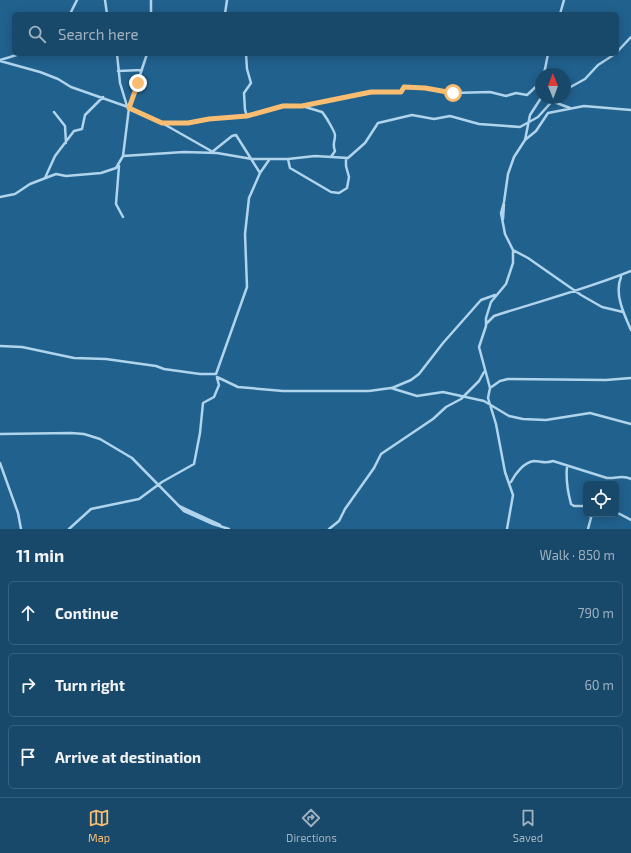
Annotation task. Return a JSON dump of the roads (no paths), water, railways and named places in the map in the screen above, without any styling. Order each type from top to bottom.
[{"type":"street","points":[[71,12],[77,0]]},
{"type":"street","points":[[105,0],[107,12]]},
{"type":"street","points":[[151,0],[151,12]]},
{"type":"street","points":[[226,0],[226,12]]},
{"type":"street","points":[[561,12],[564,0]]},
{"type":"street","points":[[619,50],[631,37]]},
{"type":"street","points":[[0,60],[13,56]]},
{"type":"street","points":[[117,56],[122,94],[129,108]]},
{"type":"street","points":[[123,217],[116,204],[119,166],[123,156],[129,108],[146,56]]},
{"type":"street","points":[[246,56],[247,69],[251,83],[244,93],[245,110],[247,116]]},
{"type":"street","points":[[545,68],[548,56]]},
{"type":"street","points":[[571,87],[588,77],[598,65],[612,56]]},
{"type":"street","points":[[0,60],[40,72],[58,79],[71,87],[103,97],[129,108],[162,123],[212,152],[252,159],[346,158],[357,152],[378,123],[401,116],[416,115],[434,119],[450,116],[479,124],[520,127],[540,115],[550,104]]},
{"type":"street","points":[[118,71],[142,70]]},
{"type":"street","points":[[162,123],[188,123],[209,119],[247,116],[283,106],[302,106],[371,92],[401,92],[404,87],[425,88],[453,93],[487,92],[506,96],[516,93],[527,95],[535,88]]},
{"type":"street","points":[[45,178],[55,156],[74,131],[82,129],[85,114],[103,97]]},
{"type":"street","points":[[486,326],[486,318],[491,302],[506,284],[513,263],[513,250],[505,234],[501,213],[510,166],[525,140],[530,115],[537,104]]},
{"type":"street","points":[[559,104],[570,108]]},
{"type":"street","points":[[302,106],[322,112],[334,131],[335,135],[332,145],[335,150],[331,157]]},
{"type":"street","points":[[525,140],[536,131],[547,113],[584,106],[631,110]]},
{"type":"street","points":[[54,112],[65,126],[66,143]]},
{"type":"street","points":[[212,152],[232,136],[236,135],[260,173]]},
{"type":"street","points":[[123,156],[184,152],[217,153]]},
{"type":"street","points":[[288,159],[290,168],[337,194],[347,188],[349,177],[346,166],[346,158]]},
{"type":"street","points":[[69,529],[91,509],[139,499],[158,485],[194,464],[200,433],[203,403],[214,397],[219,385],[216,375],[246,295],[248,276],[245,238],[249,198],[260,173],[270,160]]},
{"type":"street","points":[[0,197],[14,194],[56,174],[66,176],[101,173],[114,170],[119,166]]},
{"type":"street","points":[[513,250],[528,258],[574,291],[602,306],[623,312]]},
{"type":"street","points":[[486,318],[621,276],[631,271]]},
{"type":"street","points":[[621,276],[618,286],[623,312],[631,330]]},
{"type":"street","points":[[0,346],[22,347],[74,358],[97,358],[156,366],[164,369],[216,375],[226,383],[238,387],[284,391],[364,392],[391,388],[417,376],[481,300],[496,295]]},
{"type":"street","points":[[490,388],[479,347],[487,322],[491,317]]},
{"type":"street","points":[[330,529],[339,521],[345,509],[374,468],[381,454],[401,442],[433,419],[446,407],[465,396],[485,372]]},
{"type":"street","points":[[507,529],[513,495],[505,472],[488,394],[490,388],[498,382],[508,379],[606,380],[631,378]]},
{"type":"street","points":[[391,388],[417,396],[443,392],[465,396],[491,404],[509,416],[523,419],[551,420],[588,412],[631,424]]},
{"type":"street","points":[[0,434],[71,433],[92,436],[109,443],[132,458],[176,504],[188,514],[226,529]]},
{"type":"street","points":[[511,482],[523,466],[530,462],[545,463],[552,461],[608,478],[623,476],[631,479]]},
{"type":"street","points":[[0,463],[18,513],[21,529]]},
{"type":"street","points":[[567,466],[567,480],[571,504],[574,506],[583,506]]},
{"type":"street","points":[[619,514],[631,520]]},
{"type":"street","points":[[588,529],[591,517]]}]
